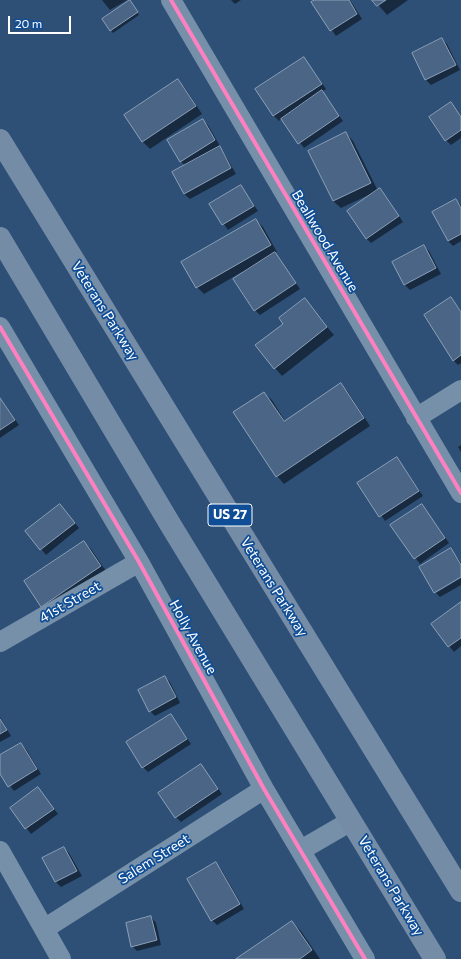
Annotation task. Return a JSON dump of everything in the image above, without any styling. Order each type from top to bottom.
[{"type":"main road","name":"Veterans Parkway","points":[[0,140],[461,891]]},
{"type":"main road","name":"Veterans Parkway","points":[[0,238],[170,524],[435,959]]},
{"type":"street","name":"Beallwood Avenue","points":[[171,0],[461,493]]},
{"type":"street","name":"Holly Avenue","points":[[0,327],[139,562],[264,789],[365,959]]},
{"type":"street","points":[[416,418],[461,390]]},
{"type":"street","name":"41st Street","points":[[0,642],[139,562]]},
{"type":"street","name":"Salem Street","points":[[44,929],[264,789]]},
{"type":"street","points":[[301,850],[351,821]]},
{"type":"street","points":[[0,851],[61,959]]},
{"type":"building","points":[[130,0],[138,12],[110,31],[102,19]]},
{"type":"building","points":[[315,0],[349,0],[357,14],[330,31],[311,2]]},
{"type":"building","points":[[372,0],[386,0],[377,6]]},
{"type":"building","points":[[442,38],[456,65],[425,80],[412,53]]},
{"type":"building","points":[[304,57],[322,84],[273,116],[255,89]]},
{"type":"building","points":[[178,79],[196,106],[142,142],[124,115]]},
{"type":"building","points":[[322,90],[339,116],[298,144],[281,119]]},
{"type":"building","points":[[451,102],[461,117],[461,130],[445,141],[429,117]]},
{"type":"building","points":[[203,119],[215,140],[180,162],[167,140]]},
{"type":"building","points":[[346,132],[371,183],[333,201],[308,151]]},
{"type":"building","points":[[220,146],[231,168],[184,194],[172,172]]},
{"type":"building","points":[[241,185],[254,206],[222,225],[209,204]]},
{"type":"building","points":[[380,188],[399,216],[366,239],[347,211]]},
{"type":"building","points":[[456,199],[461,208],[461,234],[448,241],[432,212]]},
{"type":"building","points":[[256,219],[271,245],[196,288],[181,262]]},
{"type":"building","points":[[424,245],[436,268],[404,285],[392,262]]},
{"type":"building","points":[[275,252],[296,283],[254,311],[233,279]]},
{"type":"building","points":[[451,297],[461,312],[461,355],[453,361],[424,315]]},
{"type":"building","points":[[305,298],[327,327],[274,369],[255,345],[283,324],[279,318]]},
{"type":"building","points":[[341,383],[364,418],[276,477],[233,412],[264,392],[284,421]]},
{"type":"building","points":[[0,398],[15,420],[0,430]]},
{"type":"building","points":[[397,457],[419,491],[379,517],[357,483]]},
{"type":"building","points":[[60,504],[75,523],[40,550],[25,531]]},
{"type":"building","points":[[422,504],[445,538],[414,559],[390,525]]},
{"type":"building","points":[[84,541],[101,566],[41,607],[24,581]]},
{"type":"building","points":[[451,548],[461,565],[461,577],[434,593],[419,567]]},
{"type":"building","points":[[461,602],[461,638],[448,647],[431,624]]},
{"type":"building","points":[[165,676],[176,697],[149,712],[138,690]]},
{"type":"building","points":[[171,714],[187,739],[142,768],[126,742]]},
{"type":"building","points":[[0,719],[7,730],[0,734]]},
{"type":"building","points":[[21,743],[37,769],[8,787],[0,774],[0,755]]},
{"type":"building","points":[[201,764],[218,789],[175,818],[158,793]]},
{"type":"building","points":[[38,787],[54,809],[25,829],[10,808]]},
{"type":"building","points":[[64,847],[77,871],[55,882],[42,858]]},
{"type":"building","points":[[216,862],[240,904],[211,921],[187,879]]},
{"type":"building","points":[[151,916],[157,940],[131,947],[126,923]]},
{"type":"building","points":[[292,921],[312,950],[300,959],[236,959]]},
{"type":"cycle path","points":[[171,0],[461,493]]},
{"type":"cycle path","points":[[0,327],[139,562],[264,789],[365,959]]}]
